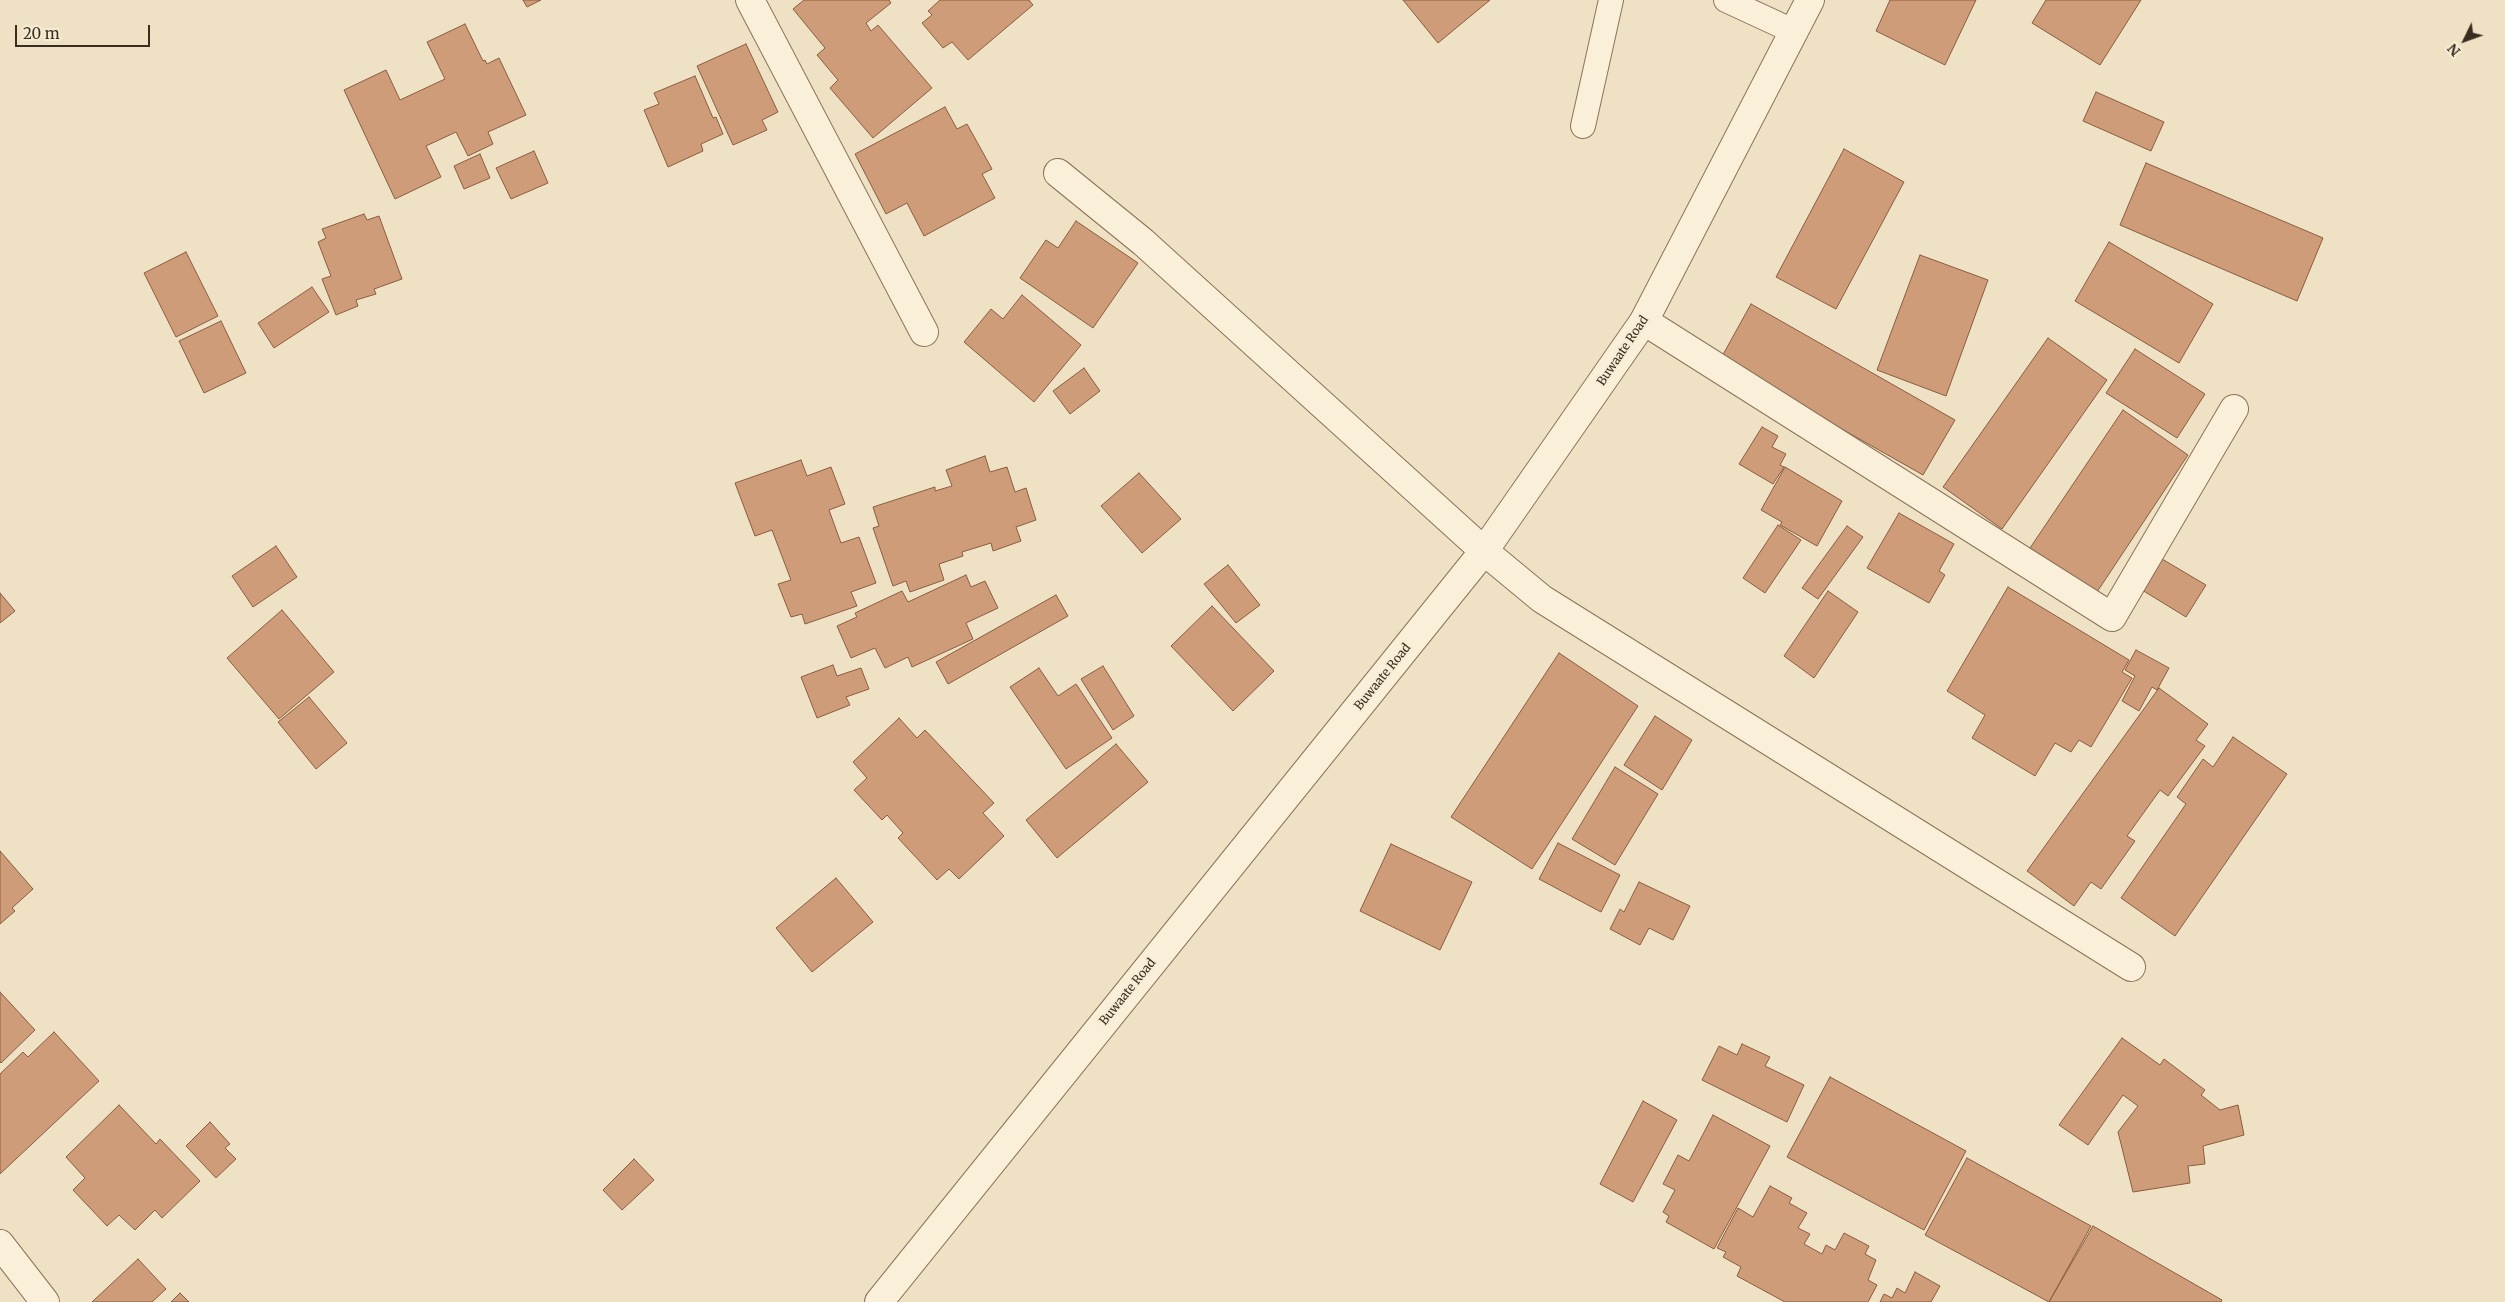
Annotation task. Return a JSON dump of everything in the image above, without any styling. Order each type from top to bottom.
[{"type":"street","points":[[750,0],[924,332]]},
{"type":"street","name":"Buwaate Road","points":[[878,1302],[1484,551],[1644,321],[1810,0]]},
{"type":"street","points":[[1058,173],[1143,242],[1484,551],[1542,599],[2131,967]]},
{"type":"street","points":[[1644,321],[2112,617],[2234,410]]},
{"type":"street","points":[[0,1244],[45,1302]]},
{"type":"lane","points":[[1583,126],[1611,0]]},
{"type":"lane","points":[[1726,0],[1795,32]]},
{"type":"building","points":[[523,0],[541,0],[527,7]]},
{"type":"building","points":[[804,0],[889,0],[891,3],[866,23],[871,31],[878,25],[932,88],[873,138],[830,88],[838,80],[817,55],[825,48],[793,9]]},
{"type":"building","points":[[940,0],[1029,0],[1033,5],[968,60],[952,42],[943,48],[922,23],[932,15],[928,11]]},
{"type":"building","points":[[1403,0],[1490,0],[1438,43]]},
{"type":"building","points":[[1890,0],[1976,0],[1945,65],[1876,31]]},
{"type":"building","points":[[2046,0],[2141,0],[2100,65],[2032,23]]},
{"type":"building","points":[[465,24],[483,61],[485,60],[487,64],[499,58],[526,115],[488,132],[493,144],[468,156],[456,132],[426,146],[441,177],[395,199],[344,90],[386,70],[400,100],[445,79],[427,42]]},
{"type":"building","points":[[746,44],[778,112],[762,120],[767,130],[733,145],[697,66]]},
{"type":"building","points":[[695,76],[713,118],[716,117],[723,134],[701,144],[703,151],[668,167],[644,110],[659,104],[654,93]]},
{"type":"building","points":[[2096,92],[2164,122],[2151,151],[2083,121]]},
{"type":"building","points":[[945,107],[957,129],[967,124],[992,169],[982,174],[995,198],[924,236],[907,203],[886,214],[855,154]]},
{"type":"building","points":[[1844,149],[1904,182],[1836,309],[1776,277]]},
{"type":"building","points":[[534,151],[548,183],[511,199],[496,168]]},
{"type":"building","points":[[480,154],[490,178],[464,189],[454,166]]},
{"type":"building","points":[[2146,163],[2323,238],[2297,301],[2120,225]]},
{"type":"building","points":[[364,214],[367,220],[379,216],[402,279],[374,289],[376,294],[356,300],[358,306],[336,315],[322,279],[331,276],[318,242],[326,238],[322,229]]},
{"type":"building","points":[[1076,221],[1138,263],[1093,328],[1020,278],[1046,240],[1058,248]]},
{"type":"building","points":[[2109,242],[2213,304],[2179,363],[2075,301]]},
{"type":"building","points":[[186,252],[218,316],[176,337],[144,273]]},
{"type":"building","points":[[1920,255],[1988,280],[1946,396],[1877,370]]},
{"type":"building","points":[[312,287],[329,312],[274,348],[258,323]]},
{"type":"building","points":[[1022,295],[1081,345],[1034,402],[964,342],[991,309],[1003,319]]},
{"type":"building","points":[[1751,304],[1955,420],[1923,475],[1720,360]]},
{"type":"building","points":[[221,321],[246,373],[204,393],[179,341]]},
{"type":"building","points":[[2048,338],[2107,380],[2002,529],[1943,487]]},
{"type":"building","points":[[2135,349],[2205,394],[2177,438],[2106,393]]},
{"type":"building","points":[[1084,368],[1100,391],[1070,414],[1053,391]]},
{"type":"building","points":[[2123,410],[2188,455],[2097,592],[2030,548]]},
{"type":"building","points":[[1762,427],[1778,436],[1772,447],[1786,454],[1780,465],[1784,467],[1773,484],[1739,464]]},
{"type":"building","points":[[985,456],[990,472],[1007,467],[1015,492],[1026,488],[1036,520],[1016,527],[1021,541],[993,551],[991,543],[962,552],[963,556],[939,564],[944,580],[910,592],[906,581],[893,586],[873,528],[879,526],[873,507],[935,487],[935,491],[952,486],[946,470]]},
{"type":"building","points":[[801,460],[807,476],[831,467],[845,504],[829,510],[841,543],[859,537],[876,583],[851,592],[857,606],[805,624],[802,614],[791,617],[778,584],[791,580],[772,530],[755,536],[735,483]]},
{"type":"building","points":[[1785,467],[1842,501],[1817,546],[1780,525],[1782,522],[1761,510]]},
{"type":"building","points":[[1139,473],[1181,519],[1142,553],[1101,506]]},
{"type":"building","points":[[1899,513],[1954,544],[1939,571],[1945,575],[1929,603],[1867,568]]},
{"type":"building","points":[[1778,525],[1801,540],[1765,593],[1743,578]]},
{"type":"building","points":[[1847,526],[1863,537],[1818,599],[1802,588]]},
{"type":"building","points":[[276,546],[297,577],[253,607],[232,576]]},
{"type":"building","points":[[2162,559],[2206,585],[2186,617],[2142,590]]},
{"type":"building","points":[[1228,565],[1260,605],[1236,623],[1204,584]]},
{"type":"building","points":[[966,575],[971,587],[985,581],[998,608],[966,623],[973,639],[912,667],[908,657],[885,668],[875,648],[851,658],[837,626],[857,617],[855,613],[902,591],[908,602]]},
{"type":"building","points":[[2008,587],[2129,660],[2122,672],[2132,678],[2091,747],[2079,740],[2071,752],[2055,743],[2035,776],[1972,738],[1985,715],[1947,691]]},
{"type":"building","points":[[1828,591],[1858,612],[1814,678],[1784,656]]},
{"type":"building","points":[[0,593],[15,611],[0,623]]},
{"type":"building","points":[[1056,595],[1068,616],[948,684],[936,662]]},
{"type":"building","points":[[1212,606],[1274,671],[1233,711],[1171,646]]},
{"type":"building","points":[[282,610],[334,672],[279,719],[227,658]]},
{"type":"building","points":[[2136,650],[2169,668],[2157,690],[2152,687],[2139,711],[2122,701],[2135,676],[2125,670]]},
{"type":"building","points":[[1559,653],[1638,706],[1532,869],[1451,817]]},
{"type":"building","points":[[833,665],[837,676],[861,668],[869,689],[846,697],[850,705],[817,718],[801,677]]},
{"type":"building","points":[[1103,666],[1134,716],[1113,730],[1081,679]]},
{"type":"building","points":[[1039,668],[1058,696],[1076,684],[1112,738],[1066,769],[1010,687]]},
{"type":"building","points":[[2159,688],[2208,724],[2196,740],[2205,746],[2168,796],[2160,790],[2127,836],[2135,841],[2101,889],[2091,882],[2074,906],[2027,871]]},
{"type":"building","points":[[309,697],[347,743],[316,769],[278,722]]},
{"type":"building","points":[[1655,716],[1692,740],[1662,790],[1624,765]]},
{"type":"building","points":[[899,718],[917,738],[925,730],[994,803],[983,813],[1004,836],[959,879],[949,869],[937,880],[898,838],[903,833],[887,815],[882,820],[854,790],[867,778],[853,762]]},
{"type":"building","points":[[2233,737],[2287,774],[2175,936],[2121,898],[2186,804],[2177,797],[2203,759],[2213,767]]},
{"type":"building","points":[[1116,744],[1148,782],[1057,858],[1026,820]]},
{"type":"building","points":[[1615,767],[1658,794],[1615,865],[1572,839]]},
{"type":"building","points":[[1558,843],[1620,875],[1601,912],[1539,879]]},
{"type":"building","points":[[1391,844],[1472,882],[1440,950],[1360,911]]},
{"type":"building","points":[[0,851],[33,889],[12,908],[15,911],[0,924]]},
{"type":"building","points":[[836,878],[873,922],[812,972],[776,928]]},
{"type":"building","points":[[1639,882],[1690,906],[1673,940],[1649,928],[1640,945],[1610,929],[1620,909],[1624,912]]},
{"type":"building","points":[[0,992],[35,1030],[1,1063],[0,1062]]},
{"type":"building","points":[[54,1032],[99,1081],[0,1174],[0,1074],[23,1052],[28,1057]]},
{"type":"building","points":[[2122,1038],[2160,1065],[2164,1059],[2205,1090],[2201,1095],[2220,1110],[2238,1105],[2244,1135],[2203,1146],[2205,1164],[2188,1166],[2190,1183],[2133,1192],[2118,1132],[2138,1106],[2123,1095],[2088,1145],[2059,1125]]},
{"type":"building","points":[[1742,1044],[1770,1057],[1765,1066],[1804,1085],[1787,1122],[1702,1080],[1719,1046],[1737,1055]]},
{"type":"building","points":[[1830,1077],[1966,1151],[1924,1230],[1787,1157]]},
{"type":"building","points":[[1643,1101],[1677,1120],[1633,1202],[1600,1184]]},
{"type":"building","points":[[119,1105],[156,1144],[160,1139],[200,1181],[162,1218],[155,1210],[135,1230],[119,1215],[107,1226],[73,1190],[85,1178],[66,1157]]},
{"type":"building","points":[[1713,1115],[1770,1146],[1714,1249],[1666,1222],[1669,1216],[1663,1212],[1675,1190],[1663,1184],[1678,1155],[1689,1161]]},
{"type":"building","points":[[210,1122],[230,1144],[225,1148],[236,1159],[216,1178],[186,1146]]},
{"type":"building","points":[[1967,1158],[2091,1226],[2049,1302],[1925,1235]]},
{"type":"building","points":[[634,1159],[654,1180],[622,1210],[603,1190]]},
{"type":"building","points":[[1770,1186],[1792,1198],[1789,1203],[1807,1213],[1798,1228],[1810,1234],[1804,1244],[1822,1254],[1826,1245],[1835,1250],[1844,1233],[1869,1246],[1865,1254],[1876,1260],[1868,1280],[1877,1285],[1868,1302],[1785,1302],[1737,1276],[1741,1267],[1723,1257],[1726,1252],[1717,1248],[1738,1208],[1753,1217]]},
{"type":"building","points":[[2093,1226],[2222,1300],[2221,1302],[2049,1302]]},
{"type":"building","points":[[138,1259],[166,1289],[152,1302],[92,1302]]},
{"type":"building","points":[[1915,1272],[1940,1286],[1931,1302],[1880,1302],[1884,1294],[1892,1298],[1897,1288],[1905,1293]]},
{"type":"building","points":[[180,1293],[189,1302],[171,1302]]}]
